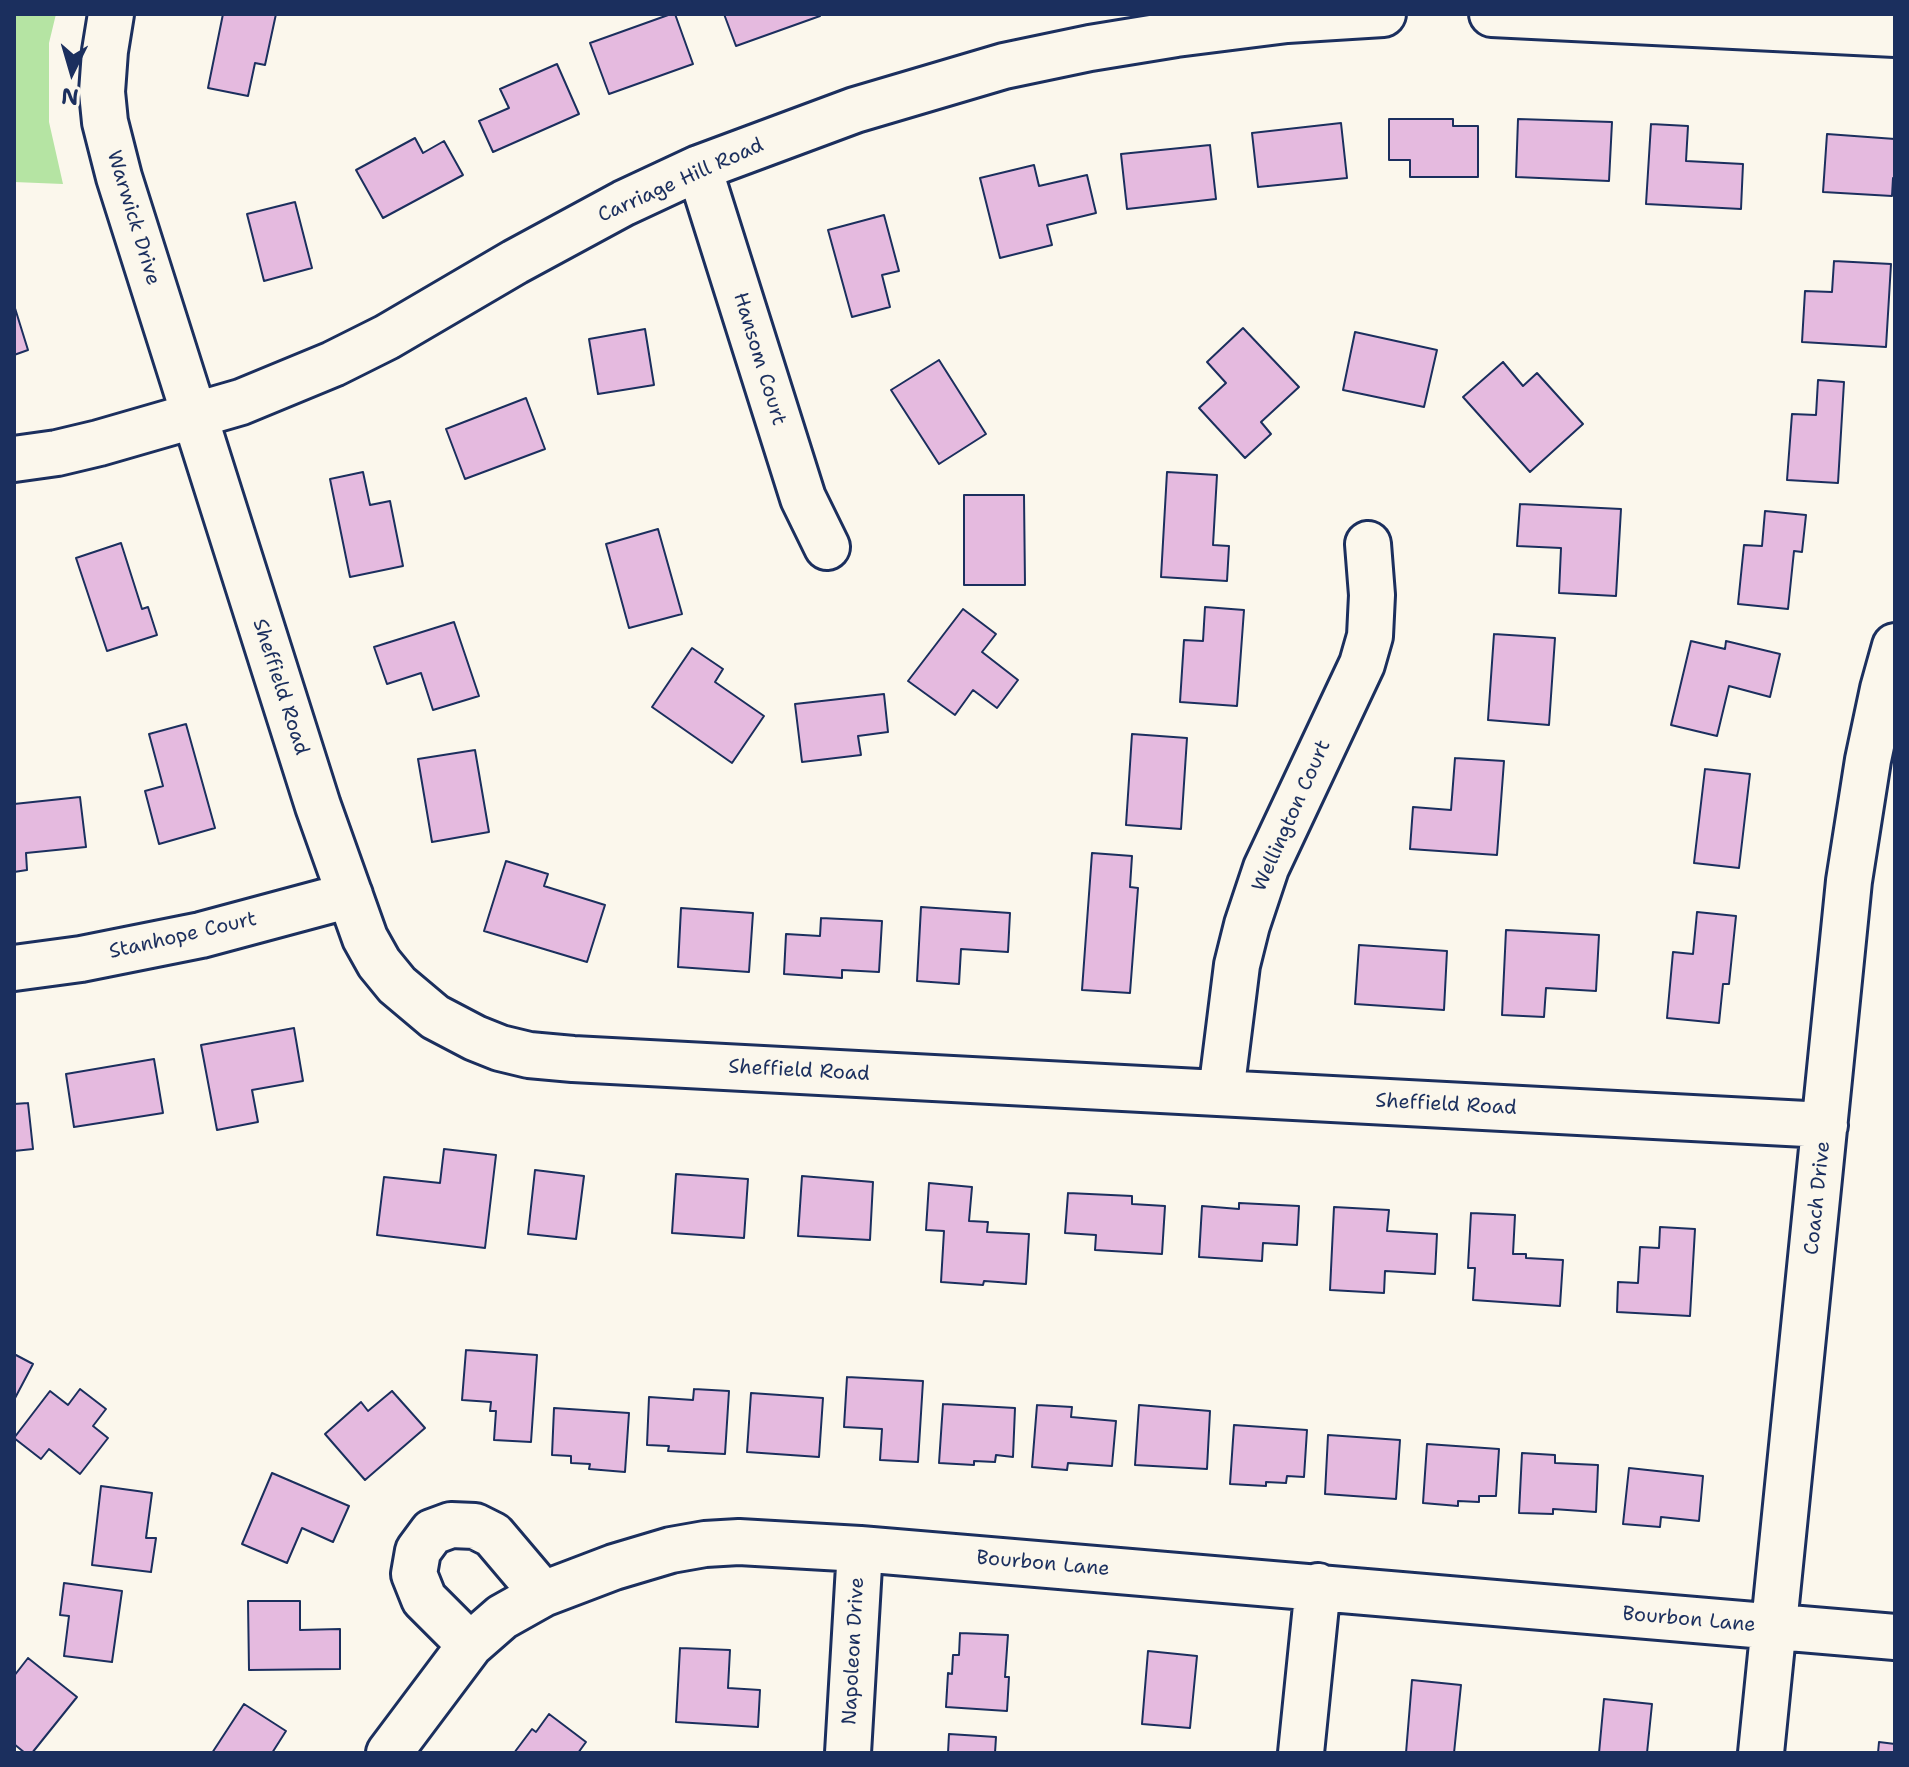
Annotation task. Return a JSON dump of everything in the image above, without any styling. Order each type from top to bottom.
[{"type":"street","name":"Warwick Drive","points":[[111,14],[102,92],[105,122],[119,177],[194,417]]},
{"type":"street","name":"Carriage Hill Road","points":[[14,459],[57,453],[194,417],[241,402],[333,364],[387,337],[624,203],[699,168],[855,110],[1004,66],[1090,48],[1287,20],[1383,14]]},
{"type":"street","points":[[1492,14],[1895,34]]},
{"type":"street","name":"Hansom Court","points":[[699,168],[803,498],[827,547]]},
{"type":"street","name":"Sheffield Road","points":[[194,417],[318,806],[365,938],[379,963],[397,985],[435,1017],[475,1038],[529,1055],[573,1059],[1825,1125]]},
{"type":"street","name":"Wellington Court","points":[[1221,1093],[1237,965],[1247,925],[1266,868],[1362,664],[1370,636],[1372,595],[1368,544]]},
{"type":"street","name":"Coach Drive","points":[[1761,1753],[1852,866],[1868,760],[1895,646]]},
{"type":"street","name":"Stanhope Court","points":[[14,968],[81,959],[201,935],[350,895]]},
{"type":"street","points":[[470,1645],[424,1599],[414,1574],[418,1551],[432,1532],[451,1525],[475,1526],[493,1535],[543,1594]]},
{"type":"street","name":"Bourbon Lane","points":[[389,1753],[470,1645],[502,1617],[543,1594],[614,1567],[671,1550],[705,1544],[739,1542],[860,1549],[1895,1637]]},
{"type":"street","name":"Napoleon Drive","points":[[848,1753],[860,1549]]},
{"type":"street","points":[[1301,1753],[1318,1586]]},
{"type":"green space","points":[[14,14],[56,14],[49,43],[49,122],[63,184],[14,182]]},
{"type":"building","points":[[223,14],[276,14],[265,65],[255,63],[248,96],[208,88]]},
{"type":"building","points":[[675,14],[693,64],[609,94],[590,43]]},
{"type":"building","points":[[724,14],[819,14],[820,16],[736,46]]},
{"type":"building","points":[[557,64],[579,114],[493,152],[479,121],[509,108],[500,89]]},
{"type":"building","points":[[1389,119],[1453,119],[1453,126],[1478,126],[1478,177],[1410,177],[1410,160],[1389,160]]},
{"type":"building","points":[[1518,119],[1612,122],[1609,181],[1516,177]]},
{"type":"building","points":[[1341,123],[1347,178],[1258,187],[1252,133]]},
{"type":"building","points":[[1651,124],[1688,126],[1686,161],[1743,164],[1741,209],[1646,204]]},
{"type":"building","points":[[1827,134],[1895,139],[1892,196],[1823,192]]},
{"type":"building","points":[[415,138],[423,153],[444,141],[463,175],[383,218],[356,170]]},
{"type":"building","points":[[1210,145],[1216,199],[1127,209],[1121,154]]},
{"type":"building","points":[[1034,165],[1039,186],[1087,175],[1096,213],[1047,225],[1052,245],[1000,258],[980,178]]},
{"type":"building","points":[[295,202],[312,268],[264,281],[247,214]]},
{"type":"building","points":[[884,215],[899,271],[882,275],[890,307],[852,317],[828,230]]},
{"type":"building","points":[[1834,261],[1891,264],[1886,347],[1802,342],[1805,291],[1832,292]]},
{"type":"building","points":[[14,305],[28,350],[14,355]]},
{"type":"building","points":[[1243,328],[1299,387],[1261,422],[1271,434],[1245,458],[1199,408],[1226,383],[1207,362]]},
{"type":"building","points":[[645,329],[654,385],[598,394],[589,339]]},
{"type":"building","points":[[1355,332],[1437,350],[1424,407],[1343,390]]},
{"type":"building","points":[[939,360],[986,434],[939,464],[891,390]]},
{"type":"building","points":[[1503,362],[1523,386],[1537,373],[1583,424],[1530,472],[1463,397]]},
{"type":"building","points":[[1818,380],[1844,382],[1838,483],[1787,480],[1792,414],[1816,415]]},
{"type":"building","points":[[526,398],[545,449],[465,479],[446,429]]},
{"type":"building","points":[[363,472],[370,505],[390,501],[403,566],[350,577],[330,479]]},
{"type":"building","points":[[1167,472],[1217,475],[1213,545],[1229,546],[1227,581],[1161,577]]},
{"type":"building","points":[[964,495],[1024,495],[1025,585],[964,585]]},
{"type":"building","points":[[1520,504],[1621,509],[1616,596],[1559,593],[1561,548],[1517,546]]},
{"type":"building","points":[[1765,511],[1806,515],[1802,552],[1794,551],[1788,609],[1738,604],[1744,545],[1762,546]]},
{"type":"building","points":[[658,529],[682,614],[629,628],[606,544]]},
{"type":"building","points":[[121,543],[142,609],[148,607],[157,635],[107,651],[76,558]]},
{"type":"building","points":[[1205,607],[1244,610],[1237,706],[1180,702],[1184,640],[1203,641]]},
{"type":"building","points":[[963,609],[996,634],[982,652],[1018,680],[997,708],[973,690],[955,715],[908,681]]},
{"type":"building","points":[[454,622],[479,696],[433,710],[421,673],[387,684],[374,647]]},
{"type":"building","points":[[1494,634],[1555,638],[1549,725],[1488,720]]},
{"type":"building","points":[[1691,641],[1725,649],[1726,641],[1780,654],[1770,697],[1729,686],[1717,736],[1671,725]]},
{"type":"building","points":[[692,648],[723,669],[715,682],[764,716],[732,763],[652,707]]},
{"type":"building","points":[[884,694],[888,732],[858,736],[861,755],[802,762],[795,704]]},
{"type":"building","points":[[186,724],[215,828],[159,844],[145,791],[163,786],[149,734]]},
{"type":"building","points":[[1132,734],[1187,738],[1181,829],[1126,825]]},
{"type":"building","points":[[475,750],[489,832],[432,842],[418,759]]},
{"type":"building","points":[[1455,758],[1504,761],[1497,855],[1410,849],[1413,807],[1451,810]]},
{"type":"building","points":[[1705,769],[1750,774],[1739,868],[1694,863]]},
{"type":"building","points":[[80,797],[86,847],[26,853],[27,870],[14,872],[14,804]]},
{"type":"building","points":[[1092,853],[1132,856],[1130,887],[1138,888],[1130,993],[1082,990]]},
{"type":"building","points":[[506,861],[548,874],[544,886],[605,905],[587,962],[484,931]]},
{"type":"building","points":[[921,907],[1010,913],[1008,952],[961,949],[959,984],[917,981]]},
{"type":"building","points":[[681,908],[753,913],[749,972],[678,967]]},
{"type":"building","points":[[1697,912],[1736,916],[1729,984],[1723,984],[1719,1023],[1667,1018],[1673,952],[1693,954]]},
{"type":"building","points":[[821,918],[882,921],[879,972],[842,970],[842,978],[784,974],[786,934],[820,936]]},
{"type":"building","points":[[1506,930],[1599,935],[1596,991],[1546,988],[1544,1017],[1502,1015]]},
{"type":"building","points":[[1359,945],[1447,951],[1444,1010],[1355,1004]]},
{"type":"building","points":[[294,1028],[303,1081],[252,1090],[258,1122],[217,1130],[201,1045]]},
{"type":"building","points":[[154,1059],[163,1113],[74,1127],[66,1074]]},
{"type":"building","points":[[28,1103],[33,1149],[14,1151],[14,1104]]},
{"type":"building","points":[[444,1149],[496,1155],[485,1248],[377,1235],[384,1177],[440,1183]]},
{"type":"building","points":[[535,1170],[584,1176],[576,1239],[528,1234]]},
{"type":"building","points":[[676,1174],[748,1179],[744,1238],[672,1233]]},
{"type":"building","points":[[802,1176],[873,1182],[870,1240],[798,1236]]},
{"type":"building","points":[[929,1183],[972,1187],[969,1221],[988,1222],[987,1232],[1029,1234],[1026,1284],[941,1282],[944,1231],[926,1230]]},
{"type":"building","points":[[1068,1193],[1132,1196],[1132,1204],[1165,1206],[1162,1254],[1095,1250],[1096,1235],[1065,1233]]},
{"type":"building","points":[[1239,1203],[1299,1206],[1297,1245],[1263,1243],[1262,1261],[1199,1257],[1202,1206],[1239,1209]]},
{"type":"building","points":[[1334,1207],[1389,1210],[1387,1231],[1437,1234],[1435,1274],[1385,1271],[1384,1293],[1330,1290]]},
{"type":"building","points":[[1471,1213],[1515,1215],[1513,1254],[1526,1254],[1526,1258],[1563,1260],[1560,1306],[1473,1300],[1475,1268],[1468,1268]]},
{"type":"building","points":[[1660,1227],[1695,1229],[1690,1316],[1617,1312],[1618,1282],[1638,1283],[1640,1247],[1659,1248]]},
{"type":"building","points":[[466,1350],[537,1355],[531,1442],[494,1440],[496,1411],[490,1411],[491,1402],[462,1400]]},
{"type":"building","points":[[14,1354],[33,1364],[14,1400]]},
{"type":"building","points":[[847,1377],[923,1381],[918,1462],[880,1460],[882,1429],[844,1427]]},
{"type":"building","points":[[80,1389],[106,1409],[93,1426],[108,1438],[80,1474],[49,1449],[41,1459],[14,1438],[50,1391],[68,1405]]},
{"type":"building","points":[[694,1389],[729,1391],[725,1454],[668,1451],[669,1446],[647,1445],[649,1397],[693,1400]]},
{"type":"building","points":[[392,1391],[425,1428],[365,1480],[325,1434],[361,1402],[368,1411]]},
{"type":"building","points":[[751,1393],[823,1398],[819,1457],[747,1452]]},
{"type":"building","points":[[943,1404],[1015,1408],[1013,1457],[996,1455],[995,1462],[974,1461],[974,1465],[939,1463]]},
{"type":"building","points":[[1037,1405],[1072,1407],[1071,1417],[1116,1421],[1112,1466],[1068,1463],[1067,1470],[1032,1467]]},
{"type":"building","points":[[1139,1405],[1210,1411],[1207,1469],[1135,1465]]},
{"type":"building","points":[[554,1408],[629,1413],[625,1472],[589,1469],[590,1464],[571,1463],[571,1456],[552,1455]]},
{"type":"building","points":[[1234,1425],[1307,1430],[1304,1477],[1287,1476],[1286,1483],[1266,1482],[1266,1486],[1230,1484]]},
{"type":"building","points":[[1328,1435],[1400,1440],[1396,1499],[1325,1494]]},
{"type":"building","points":[[1427,1444],[1499,1449],[1496,1496],[1479,1496],[1479,1502],[1458,1501],[1458,1506],[1423,1503]]},
{"type":"building","points":[[1522,1453],[1555,1455],[1555,1463],[1598,1465],[1596,1512],[1553,1509],[1553,1514],[1519,1513]]},
{"type":"building","points":[[1629,1468],[1703,1476],[1699,1521],[1661,1517],[1660,1527],[1623,1524]]},
{"type":"building","points":[[272,1473],[349,1506],[333,1542],[302,1528],[287,1563],[242,1544]]},
{"type":"building","points":[[101,1486],[152,1493],[146,1538],[156,1538],[151,1572],[92,1565]]},
{"type":"building","points":[[64,1583],[122,1591],[112,1662],[64,1656],[69,1616],[60,1615]]},
{"type":"building","points":[[248,1601],[300,1601],[300,1630],[340,1629],[340,1669],[249,1670]]},
{"type":"building","points":[[960,1633],[1008,1635],[1005,1677],[1009,1677],[1007,1711],[946,1707],[948,1673],[952,1674],[953,1655],[959,1655]]},
{"type":"building","points":[[680,1648],[730,1650],[728,1688],[760,1690],[758,1727],[676,1722]]},
{"type":"building","points":[[1148,1651],[1197,1656],[1190,1728],[1142,1724]]},
{"type":"building","points":[[28,1658],[77,1697],[32,1753],[25,1753],[14,1744],[14,1676]]},
{"type":"building","points":[[1412,1680],[1461,1685],[1454,1753],[1406,1753]]},
{"type":"building","points":[[1604,1699],[1652,1704],[1647,1753],[1599,1753]]},
{"type":"building","points":[[244,1704],[286,1731],[272,1753],[212,1753]]},
{"type":"building","points":[[549,1714],[586,1742],[578,1753],[514,1753],[532,1729],[536,1732]]},
{"type":"building","points":[[949,1734],[996,1737],[995,1753],[948,1753]]},
{"type":"building","points":[[1879,1742],[1895,1744],[1895,1753],[1878,1753]]}]
